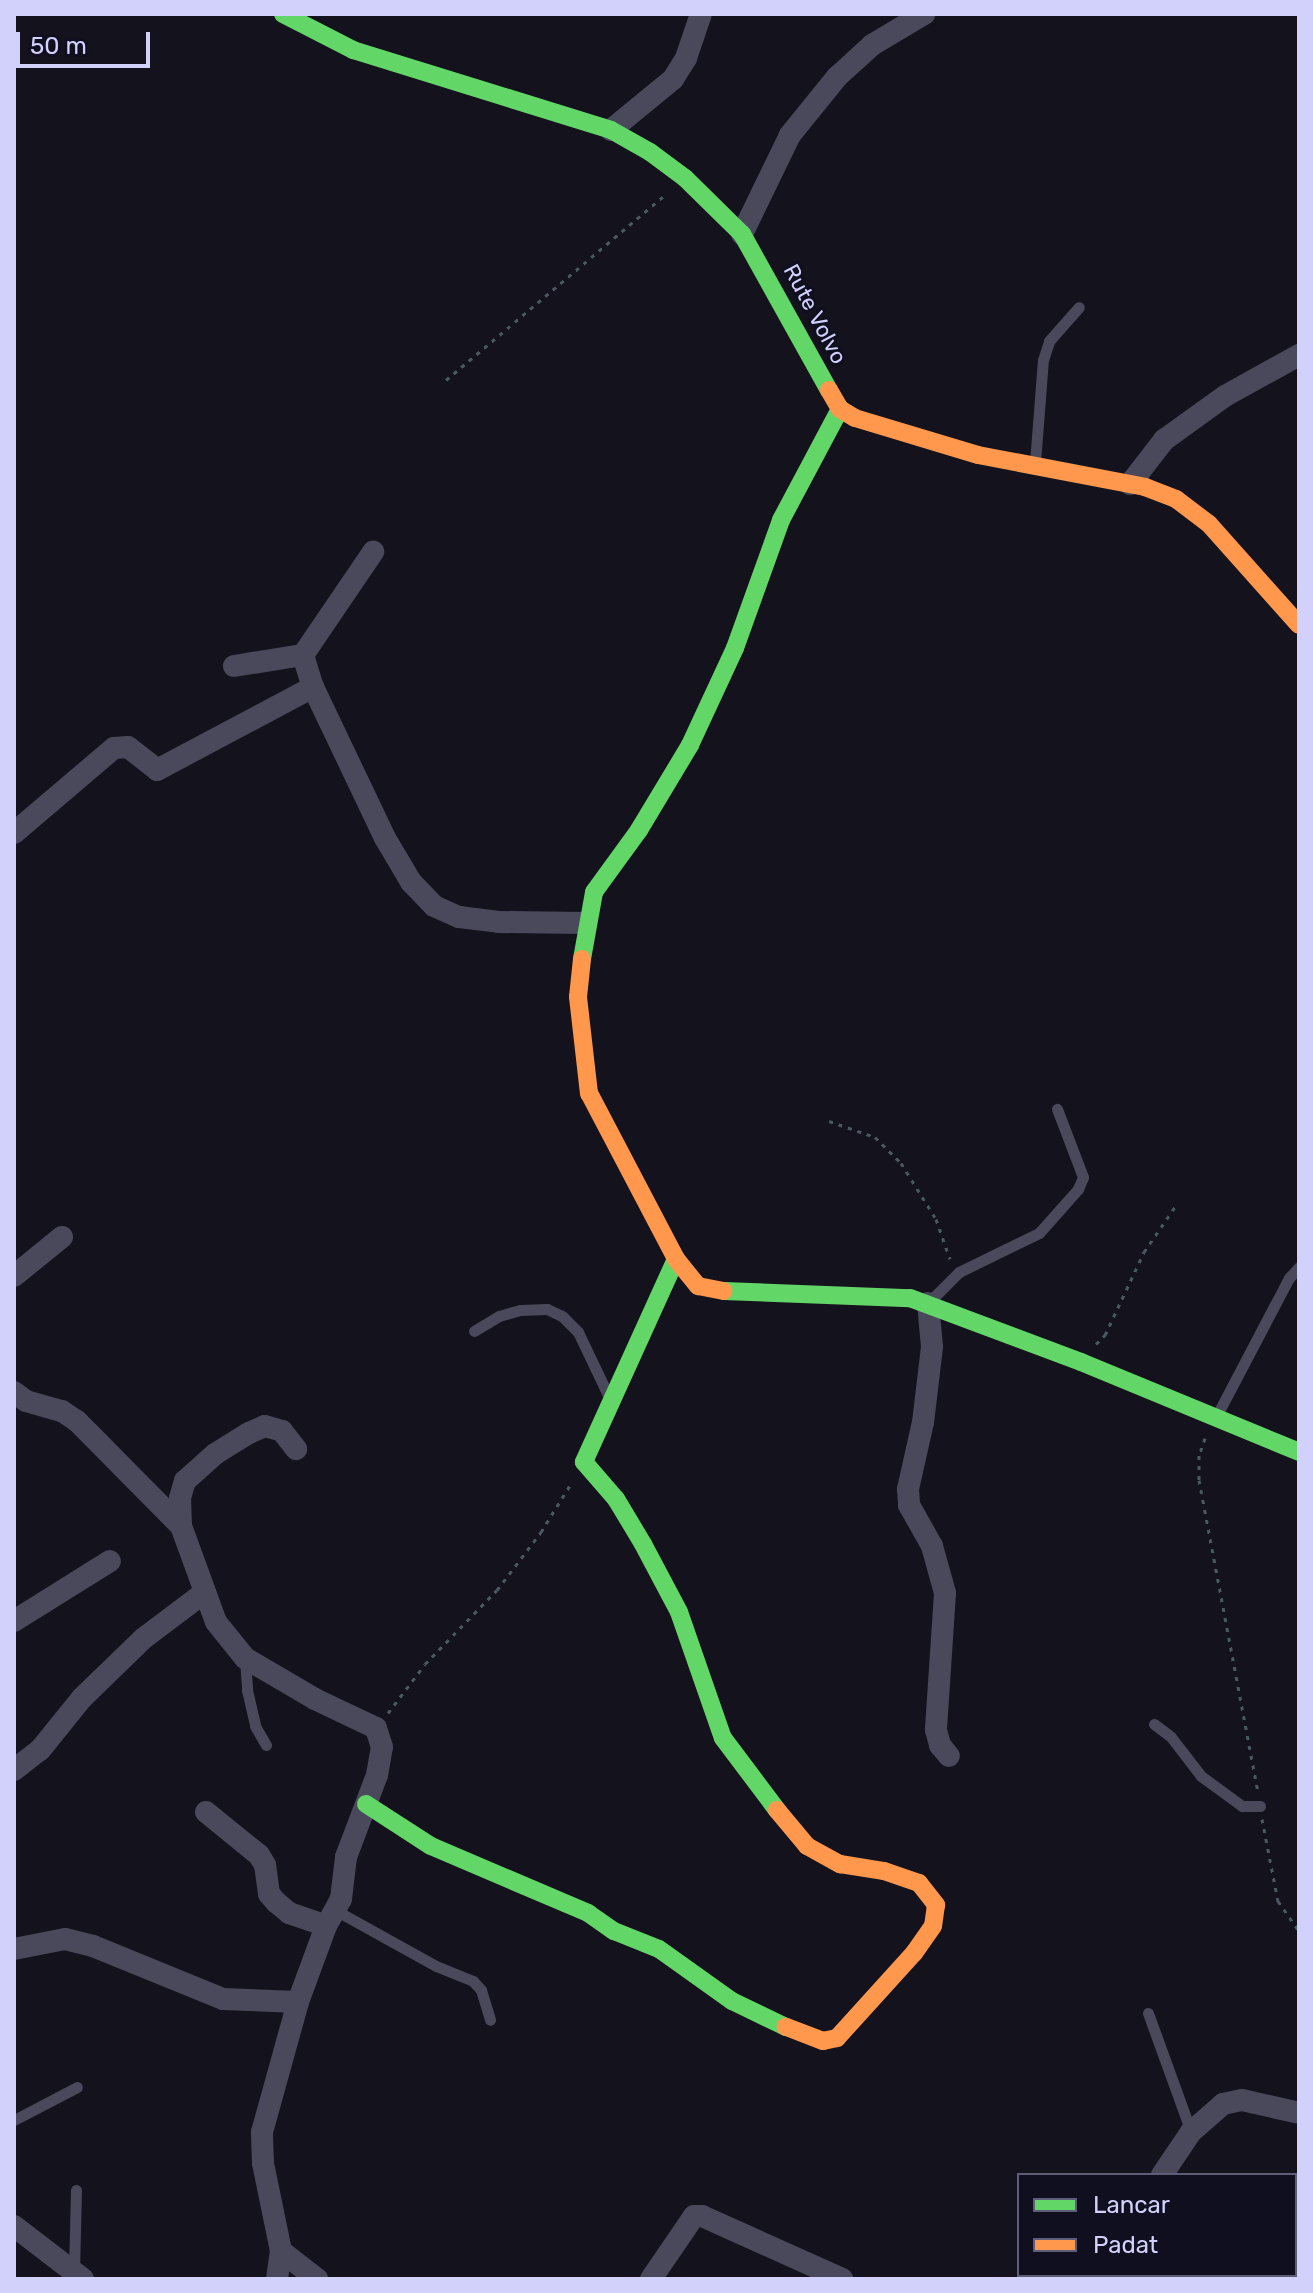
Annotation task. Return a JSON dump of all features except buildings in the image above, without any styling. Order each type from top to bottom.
[{"type":"street","name":"Rute Volvo","points":[[283,14],[353,50],[611,130],[650,152],[685,178],[742,234],[840,409]]},
{"type":"street","points":[[611,130],[673,79],[686,58],[701,14]]},
{"type":"street","points":[[742,234],[790,135],[827,89],[872,45],[924,14]]},
{"type":"street","points":[[1130,484],[1164,440],[1225,396],[1299,355]]},
{"type":"street","points":[[1299,625],[1209,524],[1176,499],[1130,484],[978,455],[855,418],[840,409],[781,520],[735,648],[690,745],[639,830],[594,892],[586,923],[578,997],[589,1093],[689,1279],[707,1290],[910,1298],[928,1303],[1299,1452]]},
{"type":"street","points":[[234,666],[303,655],[373,552]]},
{"type":"street","points":[[303,655],[313,687],[385,838],[411,882],[434,906],[459,917],[499,922],[586,923]]},
{"type":"street","points":[[14,833],[114,748],[128,747],[157,770],[313,687]]},
{"type":"street","points":[[14,1276],[62,1237]]},
{"type":"street","points":[[366,1804],[431,1846],[454,1853],[511,1883],[588,1913],[614,1931],[659,1949],[732,2001],[791,2030],[823,2041],[837,2038],[914,1953],[933,1926],[936,1905],[919,1883],[884,1871],[840,1864],[807,1846],[756,1786],[723,1738],[679,1612],[643,1544],[616,1499],[584,1462],[676,1259]]},
{"type":"street","points":[[928,1303],[932,1347],[923,1422],[908,1489],[909,1505],[932,1546],[945,1593],[936,1730],[940,1745],[949,1756]]},
{"type":"street","points":[[14,1392],[26,1401],[62,1411],[77,1421],[181,1526]]},
{"type":"street","points":[[277,2279],[281,2251],[263,2163],[262,2132],[298,2002],[330,1918],[341,1899],[346,1857],[366,1804],[382,1747],[376,1728],[315,1699],[245,1658],[216,1622],[181,1526],[180,1498],[185,1481],[215,1454],[265,1426],[282,1431],[296,1449]]},
{"type":"street","points":[[14,1621],[110,1561]]},
{"type":"street","points":[[14,1770],[40,1750],[82,1698],[144,1638],[205,1592]]},
{"type":"street","points":[[206,1812],[259,1855],[265,1865],[269,1894],[276,1902],[289,1913],[330,1918]]},
{"type":"street","points":[[14,1949],[65,1939],[93,1946],[223,1999],[298,2002]]},
{"type":"street","points":[[1163,2173],[1191,2132],[1223,2104],[1242,2100],[1299,2113]]},
{"type":"street","points":[[651,2279],[694,2216],[702,2216],[842,2279]]},
{"type":"street","points":[[14,2226],[78,2276]]},
{"type":"street","points":[[281,2251],[317,2279]]},
{"type":"lane","points":[[1035,464],[1043,360],[1049,341],[1079,307]]},
{"type":"lane","points":[[928,1303],[952,1279],[988,1255],[1039,1233],[1078,1189],[1083,1177],[1057,1109]]},
{"type":"lane","points":[[1215,1419],[1289,1278],[1299,1267]]},
{"type":"lane","points":[[474,1331],[520,1310],[547,1309],[562,1316],[578,1332],[610,1399]]},
{"type":"lane","points":[[245,1658],[247,1690],[255,1726],[266,1745]]},
{"type":"lane","points":[[1154,1724],[1171,1737],[1201,1776],[1242,1806],[1260,1806]]},
{"type":"lane","points":[[330,1918],[473,1981],[481,1990],[490,2020]]},
{"type":"lane","points":[[1148,2013],[1191,2132]]},
{"type":"lane","points":[[14,2120],[77,2087]]},
{"type":"lane","points":[[76,2190],[78,2276]]},
{"type":"path","points":[[446,380],[685,178]]},
{"type":"path","points":[[829,1121],[875,1137],[914,1180],[945,1241],[952,1279]]},
{"type":"path","points":[[1081,1362],[1105,1335],[1137,1264],[1177,1204]]},
{"type":"path","points":[[1215,1419],[1199,1455],[1199,1480],[1278,1901],[1299,1931]]},
{"type":"path","points":[[376,1728],[425,1664],[497,1590],[541,1532],[584,1462]]},
{"type":"traffic: fast","points":[[283,14],[353,50],[611,130],[650,152],[685,178],[742,234],[829,390]]},
{"type":"traffic: fast","points":[[582,959],[594,892],[639,830],[690,745],[735,648],[781,520],[840,409]]},
{"type":"traffic: fast","points":[[676,1259],[584,1462],[616,1499],[679,1612],[723,1738],[777,1810]]},
{"type":"traffic: fast","points":[[724,1291],[910,1298],[1081,1362],[1299,1452]]},
{"type":"traffic: fast","points":[[366,1804],[431,1846],[588,1913],[614,1931],[659,1949],[732,2001],[786,2027]]},
{"type":"traffic: slow","points":[[829,390],[840,409],[855,418],[978,455],[1145,487],[1176,499],[1209,524],[1299,625]]},
{"type":"traffic: slow","points":[[582,959],[578,997],[589,1093],[676,1259],[698,1286],[724,1291]]},
{"type":"traffic: slow","points":[[777,1810],[807,1846],[840,1864],[884,1871],[919,1883],[936,1905],[933,1926],[914,1953],[837,2038],[823,2041],[786,2027]]}]
